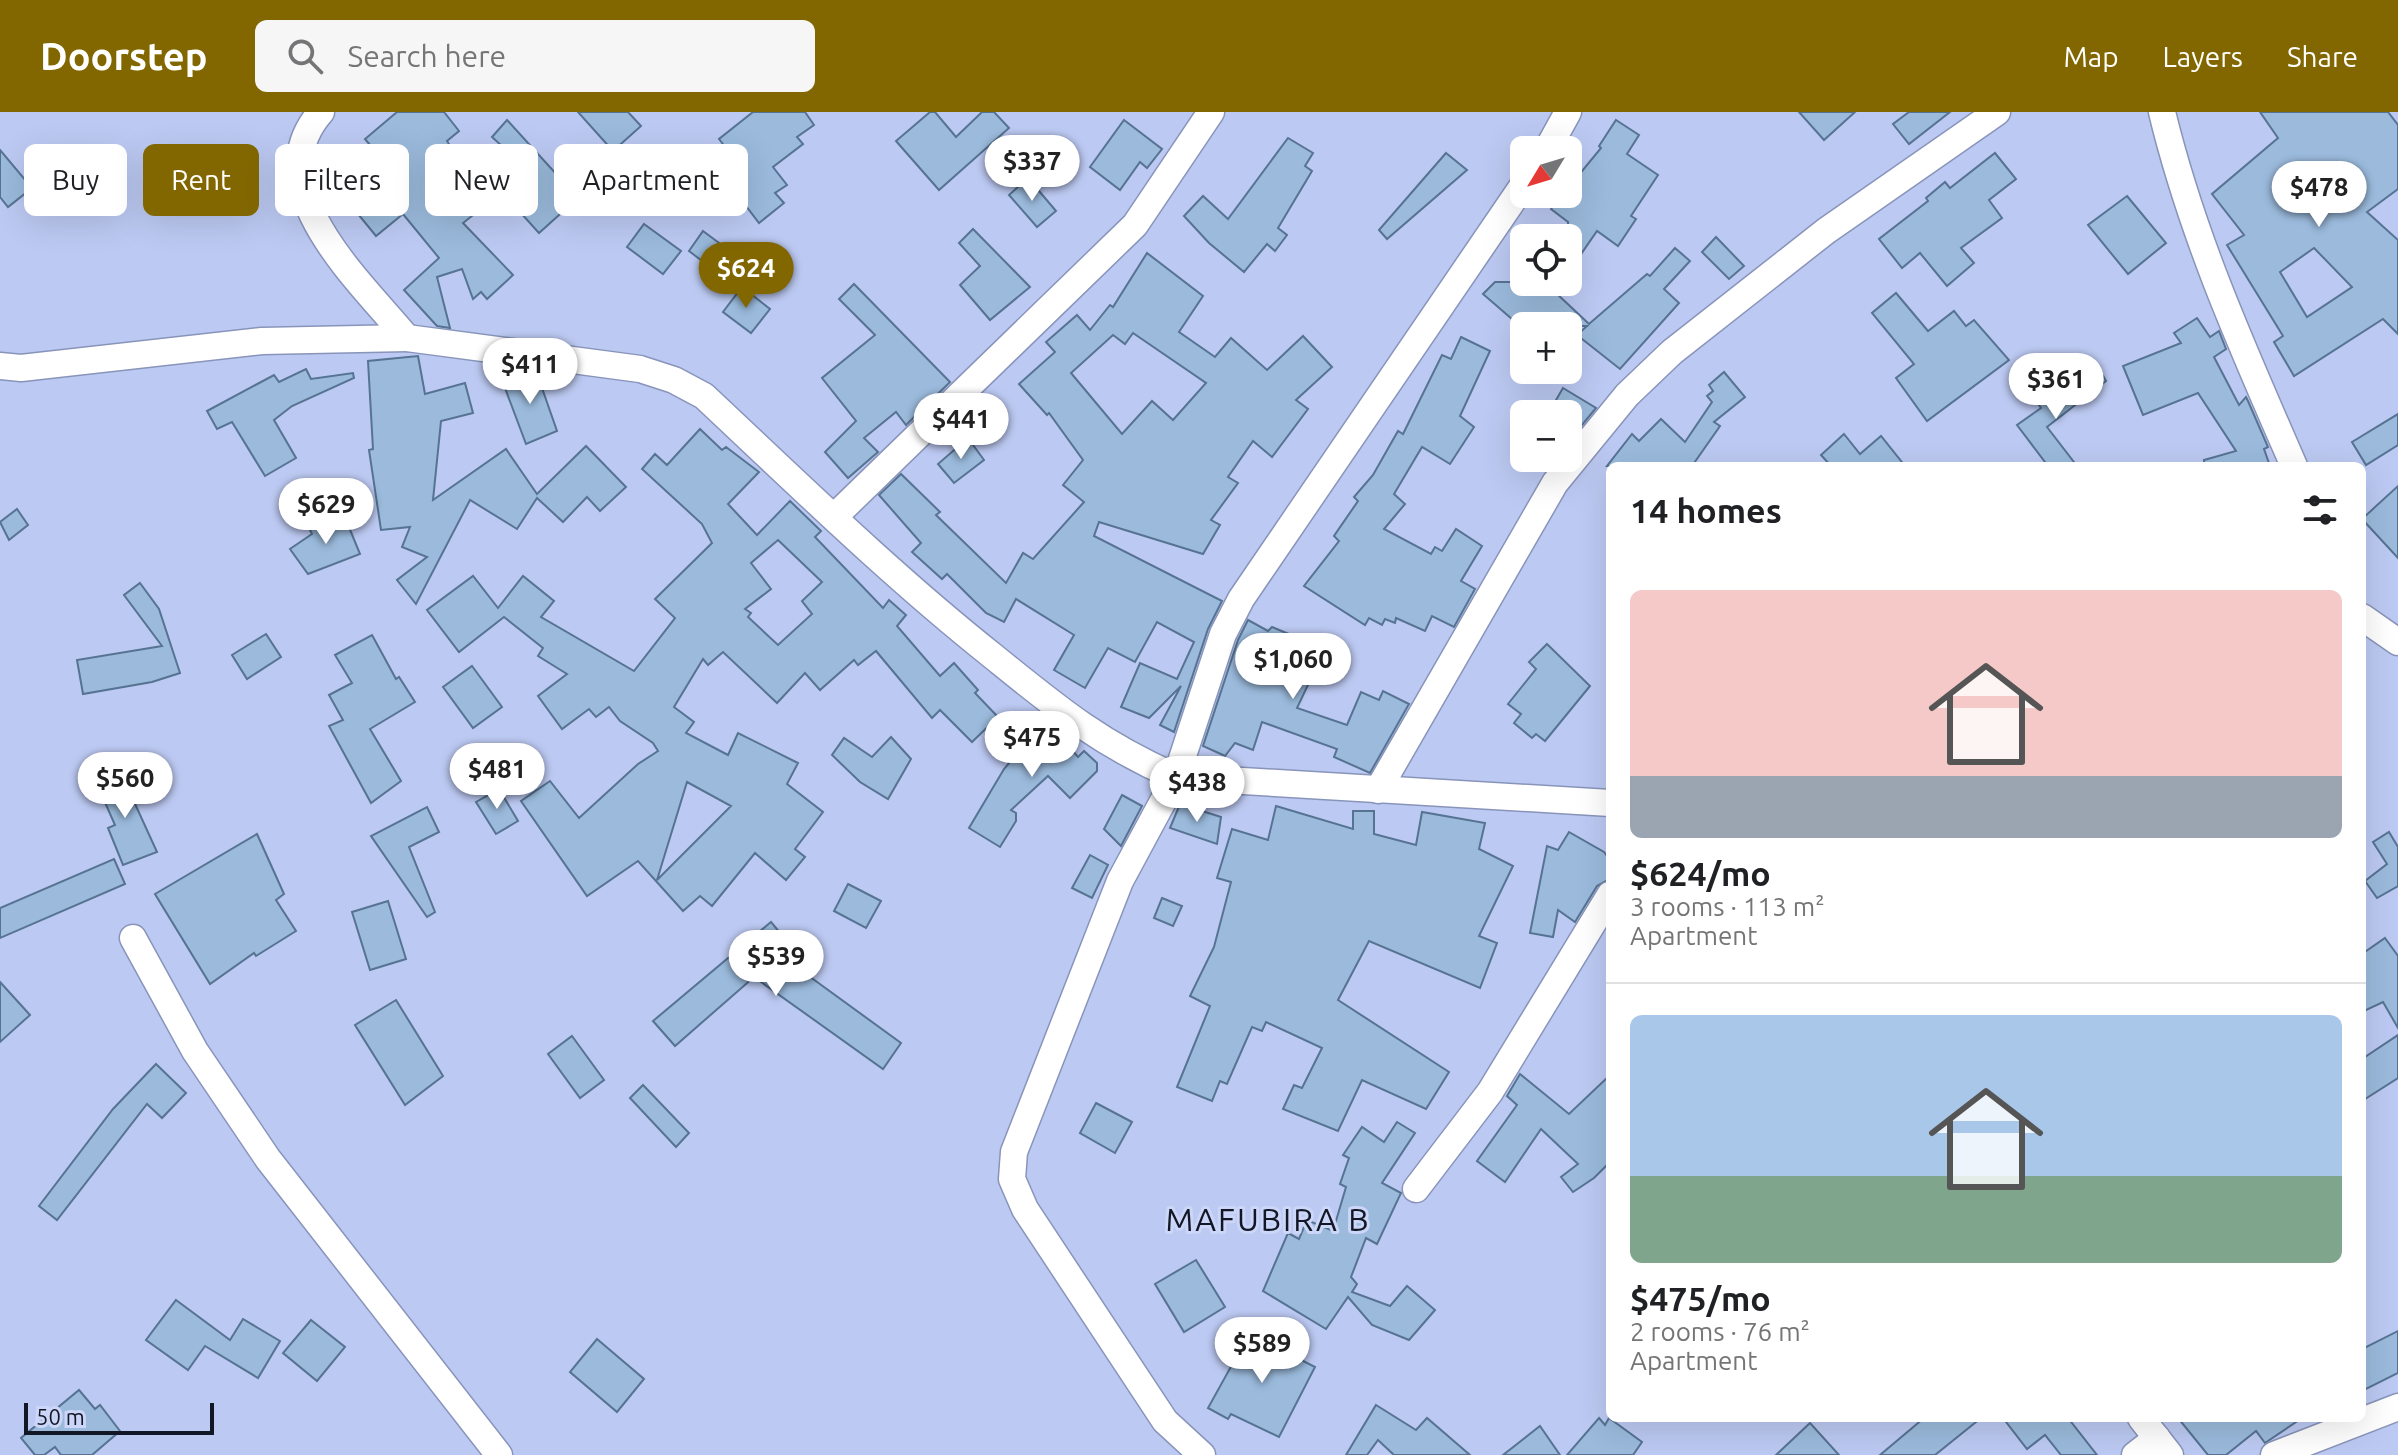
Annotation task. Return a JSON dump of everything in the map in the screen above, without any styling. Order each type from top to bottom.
[{"type":"street","points":[[321,112],[302,140],[300,171],[309,209],[319,231],[407,338]]},
{"type":"street","points":[[834,517],[1135,225],[1211,112]]},
{"type":"street","points":[[1555,136],[1568,112]]},
{"type":"street","points":[[1378,790],[1555,483],[1627,395],[1672,352],[1826,231],[1997,112]]},
{"type":"street","points":[[2162,112],[2177,176],[2212,279],[2292,462]]},
{"type":"street","points":[[1202,1455],[1165,1421],[1025,1209],[1012,1179],[1014,1152],[1120,881],[1176,777],[1223,634],[1241,599],[1510,205]]},
{"type":"street","points":[[0,366],[21,368],[262,341],[407,338],[640,369],[674,380],[704,396],[936,611],[1086,731],[1130,757],[1176,777],[1606,803]]},
{"type":"street","points":[[2366,620],[2398,642]]},
{"type":"street","points":[[1416,1189],[1490,1092],[1606,902]]},
{"type":"street","points":[[133,938],[195,1051],[268,1159],[499,1455]]},
{"type":"street","points":[[2366,1419],[2398,1407]]},
{"type":"street","points":[[2274,1455],[2359,1422]]},
{"type":"street","points":[[2135,1455],[2156,1437]]},
{"type":"building","points":[[397,112],[444,112],[459,131],[447,141],[449,144],[425,144],[425,216],[472,216],[463,223],[513,275],[487,299],[481,292],[473,299],[462,269],[437,277],[450,328],[437,326],[404,290],[439,258],[405,216],[409,216],[409,144],[369,144],[365,139]]},
{"type":"building","points":[[578,112],[628,112],[641,126],[621,144],[607,144]]},
{"type":"building","points":[[753,112],[805,112],[814,125],[797,137],[803,144],[773,167],[787,185],[775,193],[784,203],[759,223],[748,209],[748,144],[723,144],[719,139]]},
{"type":"building","points":[[930,112],[935,112],[956,137],[982,112],[994,112],[1009,128],[939,190],[896,141]]},
{"type":"building","points":[[1799,112],[1855,112],[1824,140]]},
{"type":"building","points":[[1909,112],[1950,112],[1909,144],[1893,124]]},
{"type":"building","points":[[2260,112],[2388,112],[2398,125],[2398,189],[2367,212],[2398,240],[2398,334],[2383,319],[2294,376],[2274,342],[2283,336],[2227,245],[2244,235],[2212,194],[2278,138]],"holes":[[[2314,248],[2352,287],[2307,317],[2280,272]]]},
{"type":"building","points":[[507,120],[529,144],[500,144],[492,137]]},
{"type":"building","points":[[1124,120],[1162,149],[1147,168],[1140,162],[1120,190],[1090,167]]},
{"type":"building","points":[[1616,120],[1639,135],[1627,154],[1658,175],[1631,216],[1636,219],[1618,246],[1597,231],[1582,253],[1582,224],[1568,224],[1551,209],[1582,208],[1582,171],[1601,148],[1599,146]]},
{"type":"building","points":[[1288,138],[1313,153],[1305,166],[1312,171],[1278,228],[1287,235],[1275,251],[1267,244],[1244,272],[1209,243],[1184,216],[1203,196],[1228,219]]},
{"type":"building","points":[[0,150],[24,178],[24,194],[8,207],[0,197]]},
{"type":"building","points":[[1446,153],[1467,170],[1387,239],[1379,230]]},
{"type":"building","points":[[1995,153],[2016,179],[1989,200],[2002,218],[1961,248],[1974,263],[1947,286],[1920,253],[1902,268],[1879,239],[1928,201],[1926,198],[1945,182],[1950,188]]},
{"type":"building","points":[[538,154],[554,172],[554,216],[558,216],[539,233],[524,216],[538,216]]},
{"type":"building","points":[[1028,178],[1056,211],[1037,227],[1009,195]]},
{"type":"building","points":[[2127,196],[2166,243],[2128,274],[2088,225]]},
{"type":"building","points":[[360,216],[401,216],[376,236]]},
{"type":"building","points":[[644,224],[681,251],[663,274],[627,247]]},
{"type":"building","points":[[973,229],[1030,287],[990,320],[960,285],[980,266],[959,243]]},
{"type":"building","points":[[703,231],[750,266],[735,286],[689,251]]},
{"type":"building","points":[[1716,237],[1744,266],[1729,279],[1702,252]]},
{"type":"building","points":[[1675,248],[1690,261],[1664,289],[1679,303],[1620,369],[1582,339],[1582,330],[1587,326],[1582,326],[1582,317],[1589,324],[1647,274],[1650,276]]},
{"type":"building","points":[[1147,253],[1203,296],[1179,332],[1215,357],[1231,338],[1267,370],[1303,336],[1332,367],[1296,400],[1308,409],[1272,457],[1253,441],[1228,477],[1238,483],[1211,520],[1220,525],[1203,554],[1099,522],[1094,536],[1222,601],[1208,629],[1174,732],[1160,725],[1181,686],[1149,718],[1121,707],[1140,663],[1177,679],[1194,642],[1157,622],[1135,662],[1108,648],[1085,688],[1054,670],[1074,635],[1016,599],[1004,622],[986,613],[947,574],[942,579],[912,552],[921,543],[879,495],[901,474],[940,512],[936,515],[1006,583],[1023,553],[1033,559],[1084,502],[1063,485],[1083,460],[1049,413],[1047,415],[1019,384],[1055,352],[1046,342],[1077,315],[1090,330],[1110,305],[1113,307]],"holes":[[[1133,333],[1206,383],[1173,420],[1152,401],[1122,434],[1071,373],[1113,335],[1125,344]]]},
{"type":"building","points":[[1495,282],[1510,282],[1510,296],[1559,296],[1576,312],[1510,312],[1510,317],[1483,294]]},
{"type":"building","points":[[854,284],[950,382],[906,425],[896,412],[864,438],[878,452],[848,478],[825,452],[856,421],[822,378],[875,335],[839,299]]},
{"type":"building","points":[[742,287],[770,309],[751,333],[723,312]]},
{"type":"building","points":[[1896,293],[1928,331],[1954,311],[1966,326],[1974,320],[2009,360],[1927,421],[1896,378],[1914,364],[1872,313]]},
{"type":"building","points":[[2197,318],[2210,337],[2219,331],[2226,349],[2214,357],[2239,405],[2246,397],[2268,447],[2264,449],[2269,462],[2204,462],[2236,451],[2198,393],[2143,415],[2123,366],[2181,343],[2174,333]]},
{"type":"building","points":[[1461,337],[1490,351],[1460,416],[1474,427],[1450,464],[1422,447],[1394,494],[1405,504],[1384,529],[1431,554],[1435,547],[1442,551],[1456,529],[1482,546],[1461,581],[1475,589],[1454,627],[1432,616],[1425,631],[1396,618],[1395,623],[1385,619],[1382,625],[1369,618],[1365,625],[1304,586],[1339,541],[1334,536],[1358,501],[1354,497],[1373,475],[1398,431],[1403,434],[1442,355],[1451,359]]},
{"type":"building","points":[[418,356],[425,394],[465,383],[473,413],[441,421],[433,500],[506,449],[537,494],[586,446],[626,487],[600,511],[587,497],[563,522],[537,498],[517,529],[470,500],[416,604],[397,580],[427,557],[402,547],[410,527],[381,530],[369,450],[373,449],[368,361]]},
{"type":"building","points":[[306,369],[311,379],[353,373],[354,378],[292,406],[274,420],[296,458],[265,476],[232,422],[217,429],[207,411],[274,375],[279,382]]},
{"type":"building","points":[[529,370],[536,371],[557,431],[526,444],[502,380]]},
{"type":"building","points":[[1724,372],[1745,397],[1714,422],[1720,426],[1695,462],[1610,462],[1632,434],[1639,441],[1661,419],[1685,442],[1712,402],[1707,396],[1713,391],[1709,385]]},
{"type":"building","points":[[2102,374],[2106,381],[2047,427],[2074,462],[2045,462],[2017,425],[2041,408],[2036,401]]},
{"type":"building","points":[[1563,388],[1596,408],[1582,425],[1582,400],[1556,400]]},
{"type":"building","points":[[2398,414],[2398,445],[2366,465],[2352,442]]},
{"type":"building","points":[[700,429],[722,450],[726,447],[759,472],[728,504],[757,535],[790,501],[821,531],[815,537],[883,608],[889,600],[906,615],[897,626],[940,676],[954,663],[978,690],[975,693],[998,717],[972,742],[940,710],[932,718],[876,651],[858,665],[854,660],[820,690],[805,673],[777,703],[723,652],[708,665],[703,659],[674,707],[694,722],[686,733],[728,755],[738,733],[798,763],[787,784],[823,812],[795,849],[805,857],[786,880],[755,853],[712,906],[700,896],[683,911],[638,861],[587,896],[521,801],[550,781],[579,818],[638,764],[658,751],[653,743],[620,721],[609,707],[596,717],[589,709],[562,729],[538,696],[567,674],[538,656],[543,648],[504,617],[459,652],[427,610],[473,576],[498,608],[523,576],[554,601],[541,617],[634,671],[675,618],[655,599],[712,543],[702,524],[642,469],[655,454],[667,465]],"holes":[[[778,540],[822,582],[802,601],[812,614],[778,645],[748,617],[751,613],[745,609],[771,589],[751,563]],[[687,782],[731,806],[657,880]]]},
{"type":"building","points":[[1844,434],[1860,454],[1881,436],[1902,462],[1827,462],[1821,455]]},
{"type":"building","points":[[968,438],[984,460],[954,483],[938,464]]},
{"type":"building","points":[[2398,486],[2398,558],[2366,523],[2366,515]]},
{"type":"building","points":[[17,509],[28,525],[9,540],[0,522]]},
{"type":"building","points":[[344,515],[360,554],[308,574],[290,549],[312,534],[309,528]]},
{"type":"building","points":[[140,583],[159,609],[180,673],[152,682],[83,694],[77,660],[162,646],[124,595]]},
{"type":"building","points":[[1248,620],[1268,631],[1272,627],[1325,649],[1297,708],[1347,725],[1361,692],[1379,700],[1383,691],[1409,704],[1370,773],[1334,757],[1337,749],[1262,722],[1253,750],[1235,743],[1225,756],[1203,746],[1238,640]]},
{"type":"building","points":[[266,634],[281,657],[247,679],[232,655]]},
{"type":"building","points":[[372,635],[396,679],[399,677],[415,702],[370,729],[401,781],[371,803],[329,726],[343,720],[329,695],[352,683],[335,655]]},
{"type":"building","points":[[1547,644],[1590,686],[1545,741],[1536,734],[1532,738],[1514,723],[1521,714],[1508,704],[1536,669],[1529,662]]},
{"type":"building","points":[[472,666],[502,707],[473,728],[443,687]]},
{"type":"building","points":[[1046,719],[1078,757],[1084,751],[1097,763],[1097,771],[1070,798],[1048,776],[1011,810],[1016,813],[1016,821],[1000,847],[969,828],[1004,769],[1025,744],[1020,738]]},
{"type":"building","points":[[891,737],[911,759],[888,799],[860,782],[832,755],[844,738],[872,757]]},
{"type":"building","points":[[120,771],[157,852],[123,865],[108,828],[115,825],[96,782]]},
{"type":"building","points":[[499,789],[518,821],[496,834],[476,802]]},
{"type":"building","points":[[1122,795],[1142,806],[1121,846],[1104,829]]},
{"type":"building","points":[[1180,804],[1221,817],[1217,844],[1170,828]]},
{"type":"building","points":[[1276,806],[1353,829],[1353,811],[1374,811],[1374,834],[1416,845],[1422,812],[1485,823],[1479,849],[1513,866],[1479,936],[1497,943],[1480,988],[1369,941],[1338,1000],[1449,1072],[1426,1109],[1362,1080],[1338,1131],[1283,1109],[1294,1085],[1302,1088],[1322,1048],[1266,1022],[1262,1031],[1252,1027],[1227,1084],[1220,1081],[1212,1101],[1177,1087],[1210,1006],[1190,996],[1214,947],[1231,882],[1217,878],[1232,829],[1268,840]]},
{"type":"building","points":[[427,807],[439,832],[409,847],[435,912],[427,917],[371,836]]},
{"type":"building","points":[[1569,832],[1604,852],[1606,881],[1597,886],[1575,922],[1558,910],[1553,937],[1530,933],[1547,846],[1558,850]]},
{"type":"building","points":[[2389,832],[2398,847],[2398,886],[2377,898],[2366,880],[2387,864],[2373,842]]},
{"type":"building","points":[[257,834],[284,894],[276,900],[296,931],[256,956],[254,953],[210,984],[155,894]]},
{"type":"building","points":[[1090,855],[1108,865],[1092,898],[1072,888]]},
{"type":"building","points":[[114,859],[125,884],[0,938],[0,908]]},
{"type":"building","points":[[848,884],[881,901],[866,928],[834,911]]},
{"type":"building","points":[[1162,898],[1182,906],[1173,926],[1154,918]]},
{"type":"building","points":[[388,901],[406,959],[370,970],[352,912]]},
{"type":"building","points":[[771,922],[791,946],[780,955],[901,1043],[883,1069],[754,977],[675,1046],[653,1021]]},
{"type":"building","points":[[2385,938],[2398,956],[2398,1028],[2383,1002],[2366,1010],[2366,951]]},
{"type":"building","points":[[0,982],[30,1015],[0,1042]]},
{"type":"building","points":[[396,1000],[443,1076],[405,1105],[355,1025]]},
{"type":"building","points":[[2398,1035],[2398,1078],[2366,1098],[2366,1056]]},
{"type":"building","points":[[572,1036],[604,1080],[580,1098],[548,1054]]},
{"type":"building","points":[[156,1064],[186,1093],[162,1118],[147,1104],[57,1220],[39,1206],[113,1109]]},
{"type":"building","points":[[1520,1074],[1569,1114],[1606,1079],[1606,1166],[1573,1192],[1561,1177],[1578,1164],[1541,1129],[1505,1182],[1477,1161],[1517,1105],[1507,1096]]},
{"type":"building","points":[[643,1085],[689,1133],[676,1147],[630,1098]]},
{"type":"building","points":[[1096,1103],[1132,1122],[1115,1153],[1080,1133]]},
{"type":"building","points":[[1397,1122],[1415,1133],[1382,1183],[1401,1193],[1377,1244],[1366,1238],[1351,1277],[1357,1284],[1352,1292],[1390,1306],[1407,1286],[1435,1310],[1409,1340],[1372,1325],[1348,1297],[1326,1329],[1263,1291],[1288,1233],[1299,1239],[1307,1220],[1333,1231],[1346,1187],[1340,1184],[1349,1158],[1343,1155],[1362,1127],[1384,1142]]},
{"type":"building","points":[[1196,1260],[1225,1307],[1184,1332],[1155,1284]]},
{"type":"building","points":[[176,1300],[230,1340],[243,1319],[280,1341],[258,1378],[205,1346],[188,1370],[146,1340]]},
{"type":"building","points":[[311,1320],[345,1347],[317,1381],[283,1353]]},
{"type":"building","points":[[1244,1331],[1315,1367],[1279,1437],[1231,1414],[1228,1419],[1208,1408],[1238,1354],[1234,1352]]},
{"type":"building","points":[[2398,1331],[2398,1373],[2366,1389],[2366,1347]]},
{"type":"building","points":[[597,1339],[644,1379],[617,1412],[570,1372]]},
{"type":"building","points":[[79,1390],[95,1409],[100,1405],[120,1431],[92,1455],[61,1455],[55,1447],[44,1455],[35,1455],[21,1438]]},
{"type":"building","points":[[1376,1405],[1416,1430],[1427,1418],[1470,1455],[1394,1455],[1378,1440],[1367,1455],[1346,1455]]},
{"type":"building","points":[[1599,1418],[1605,1425],[1614,1422],[1642,1442],[1633,1455],[1567,1455]]},
{"type":"building","points":[[1919,1422],[1976,1422],[1935,1455],[1880,1455]]},
{"type":"building","points":[[2006,1422],[2071,1422],[2097,1455],[2061,1455],[2045,1435],[2027,1449]]},
{"type":"building","points":[[2181,1422],[2296,1422],[2265,1443],[2256,1431],[2226,1455],[2208,1455]]},
{"type":"building","points":[[1810,1423],[1839,1455],[1776,1455]]},
{"type":"building","points":[[1540,1426],[1560,1455],[1503,1455]]},
{"type":"district","name":"MAFUBIRA B","points":[[1268,1219]]}]
